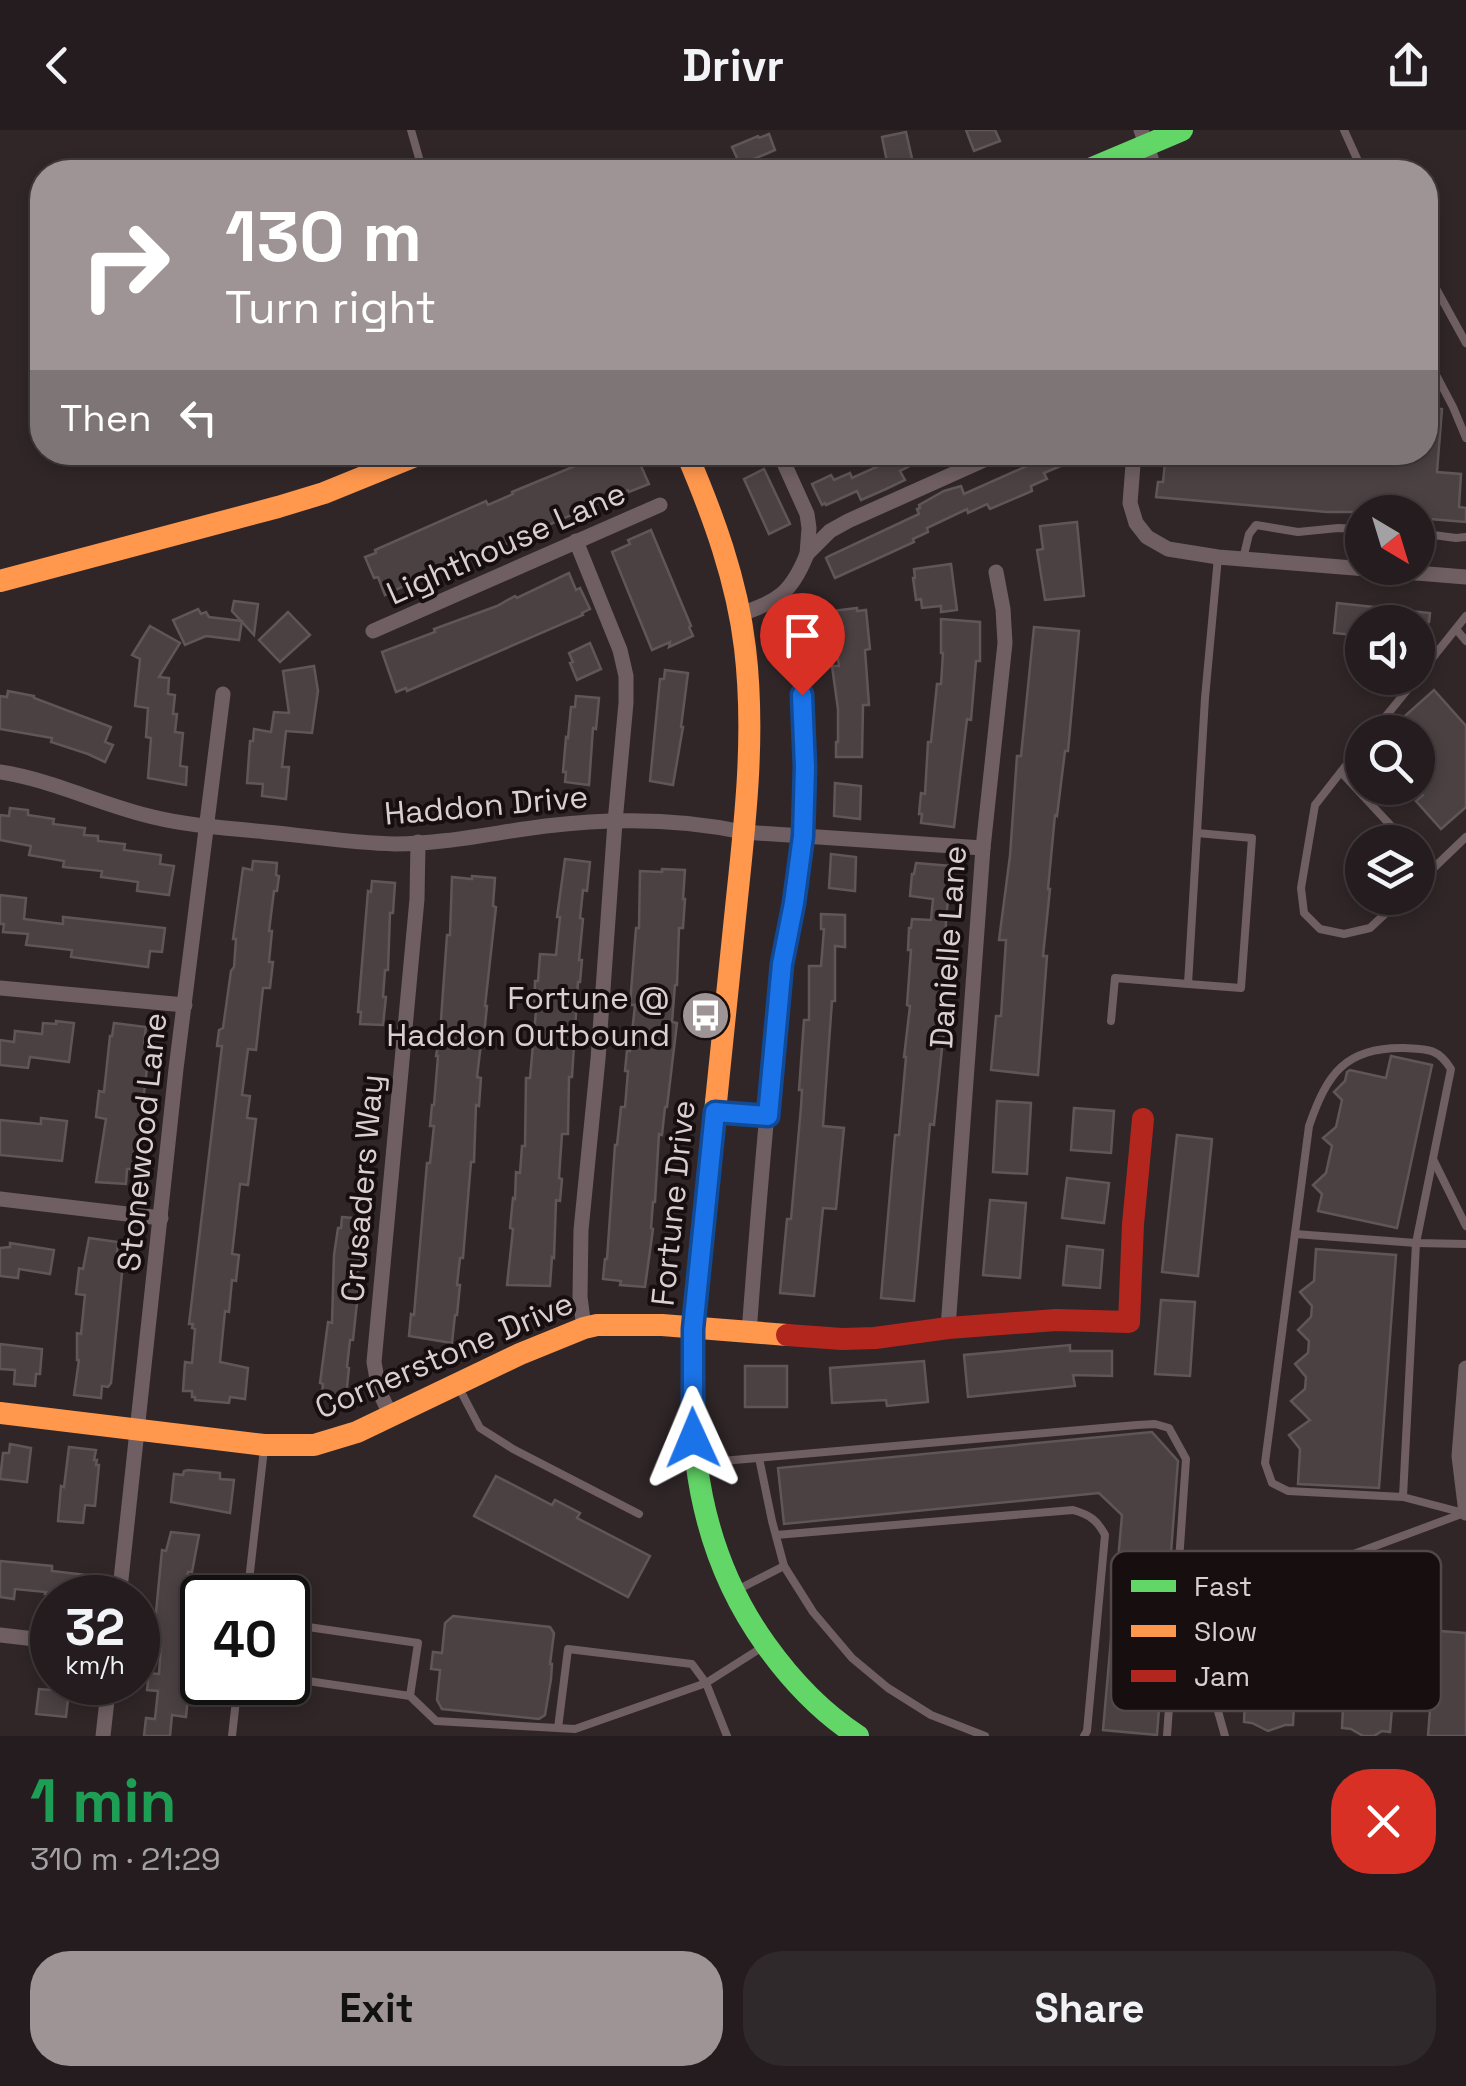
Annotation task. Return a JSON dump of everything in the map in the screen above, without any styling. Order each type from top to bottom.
[{"type":"street","points":[[1104,160],[1143,138],[1182,130]]},
{"type":"street","points":[[0,581],[278,507],[393,465]]},
{"type":"street","name":"Fortune Drive","points":[[691,465],[725,556],[745,648],[748,698],[743,832],[693,1329],[694,1464],[712,1545],[746,1618],[797,1684],[845,1733]]},
{"type":"street","points":[[785,465],[807,514],[807,554]]},
{"type":"street","points":[[738,615],[764,606],[792,585],[807,554],[830,531],[973,465]]},
{"type":"street","points":[[1133,465],[1130,504],[1136,523],[1154,542],[1168,549],[1218,557],[1466,577]]},
{"type":"street","name":"Lighthouse Lane","points":[[373,631],[660,505]]},
{"type":"street","points":[[576,541],[620,650],[626,676],[598,1059],[581,1230],[580,1296],[584,1328]]},
{"type":"street","name":"Danielle Lane","points":[[948,1328],[983,848],[1005,643],[996,572]]},
{"type":"street","points":[[748,1333],[782,964],[803,836],[805,767],[796,619]]},
{"type":"street","name":"Stonewood Lane","points":[[122,1575],[222,694]]},
{"type":"street","name":"Haddon Drive","points":[[0,772],[42,780],[100,803],[154,818],[349,841],[395,844],[553,825],[677,822],[743,832],[983,848]]},
{"type":"street","name":"Crusaders Way","points":[[391,1416],[376,1377],[375,1345],[417,899],[418,842]]},
{"type":"street","points":[[0,988],[184,1005]]},
{"type":"street","points":[[715,1112],[768,1116]]},
{"type":"street","name":"Cornerstone Drive","points":[[0,1413],[295,1446],[334,1440],[584,1328],[662,1325],[842,1339],[1056,1320],[1129,1322],[1132,1224],[1143,1119]]},
{"type":"street","points":[[0,1199],[161,1218]]},
{"type":"street","points":[[1465,1516],[1460,1456],[1466,1368]]},
{"type":"street","points":[[0,1635],[30,1638]]},
{"type":"street","points":[[103,1736],[106,1705]]},
{"type":"lane","points":[[411,130],[420,160]]},
{"type":"lane","points":[[1344,130],[1358,160]]},
{"type":"lane","points":[[1438,292],[1466,343]]},
{"type":"lane","points":[[1438,379],[1466,438]]},
{"type":"lane","points":[[1243,559],[1249,534],[1256,525],[1298,532],[1345,528]]},
{"type":"lane","points":[[1435,535],[1466,537]]},
{"type":"lane","points":[[1188,984],[1218,557]]},
{"type":"lane","points":[[1435,655],[1466,616]]},
{"type":"lane","points":[[1456,629],[1466,641]]},
{"type":"lane","points":[[1386,715],[1402,695]]},
{"type":"lane","points":[[1345,767],[1315,805],[1301,888],[1304,913],[1320,929],[1344,934],[1370,928],[1384,915]]},
{"type":"lane","points":[[1341,772],[1390,825]]},
{"type":"lane","points":[[1111,1021],[1115,978],[1242,988],[1252,838],[1197,833]]},
{"type":"lane","points":[[1435,866],[1466,837]]},
{"type":"lane","points":[[1403,1497],[1416,1243],[1451,1070],[1444,1057],[1428,1049],[1381,1048],[1351,1058],[1335,1073],[1321,1091],[1309,1126],[1265,1463],[1272,1483],[1288,1491],[1403,1497],[1465,1516]]},
{"type":"lane","points":[[1433,1159],[1466,1226]]},
{"type":"lane","points":[[1295,1234],[1466,1244]]},
{"type":"lane","points":[[457,1384],[480,1428],[639,1514]]},
{"type":"lane","points":[[694,1464],[1155,1424],[1169,1428],[1186,1459],[1180,1551]]},
{"type":"lane","points":[[250,1575],[264,1445]]},
{"type":"lane","points":[[759,1458],[784,1566],[813,1612],[852,1658],[883,1684],[931,1715],[985,1736]]},
{"type":"lane","points":[[776,1535],[1073,1510],[1089,1514],[1105,1535],[1088,1731],[1084,1736]]},
{"type":"lane","points":[[1363,1551],[1465,1516]]},
{"type":"lane","points":[[733,1592],[784,1566]]},
{"type":"lane","points":[[410,1696],[418,1643],[308,1628],[301,1680],[410,1696],[436,1721],[575,1729],[706,1683],[765,1646]]},
{"type":"lane","points":[[558,1728],[568,1649],[692,1664],[706,1683],[727,1736]]},
{"type":"lane","points":[[232,1736],[235,1705]]},
{"type":"lane","points":[[1167,1736],[1169,1711]]},
{"type":"lane","points":[[1218,1711],[1225,1736]]},
{"type":"lane","points":[[435,1736],[436,1721]]},
{"type":"building","points":[[966,130],[995,130],[1000,141],[974,151]]},
{"type":"building","points":[[906,132],[912,160],[887,160],[882,137]]},
{"type":"building","points":[[769,134],[775,150],[752,160],[738,160],[732,147]]},
{"type":"building","points":[[1438,409],[1442,409],[1438,459]]},
{"type":"building","points":[[577,465],[643,465],[649,484],[492,550],[490,547],[385,595],[365,557]]},
{"type":"building","points":[[881,465],[912,465],[900,471],[905,480],[861,500],[857,491],[822,505],[812,484],[831,475],[834,480],[850,473],[852,478]]},
{"type":"building","points":[[1029,465],[1063,465],[1044,473],[1047,479],[1031,486],[1032,491],[990,509],[987,504],[968,513],[967,509],[927,528],[928,532],[913,539],[914,542],[835,578],[826,558],[829,556],[919,514],[919,505],[944,491],[961,486],[964,494]]},
{"type":"building","points":[[1165,465],[1438,465],[1437,472],[1461,474],[1459,507],[1466,508],[1466,522],[1435,519],[1435,495],[1345,495],[1345,512],[1327,512],[1156,497],[1158,482],[1163,482]]},
{"type":"building","points":[[764,469],[790,524],[769,534],[744,479]]},
{"type":"building","points":[[1077,522],[1084,596],[1045,600],[1037,550],[1043,549],[1040,526]]},
{"type":"building","points":[[651,530],[693,636],[652,650],[612,552]]},
{"type":"building","points":[[951,564],[957,610],[941,612],[941,606],[922,608],[921,599],[916,600],[914,569]]},
{"type":"building","points":[[569,573],[590,609],[583,615],[407,691],[406,688],[396,692],[382,652]]},
{"type":"building","points":[[234,601],[258,604],[254,635],[232,611]]},
{"type":"building","points":[[1337,603],[1356,605],[1345,605],[1345,634],[1334,633]]},
{"type":"building","points":[[198,609],[209,617],[242,621],[239,640],[206,636],[185,645],[173,620]]},
{"type":"building","points":[[866,610],[870,649],[865,650],[869,705],[863,705],[862,757],[836,757],[838,709],[832,666],[839,666],[832,611]]},
{"type":"building","points":[[288,612],[310,635],[280,662],[259,640]]},
{"type":"building","points":[[941,619],[980,622],[980,661],[976,661],[954,827],[921,823],[919,814],[921,793],[925,794],[937,684],[941,684]]},
{"type":"building","points":[[150,626],[180,643],[159,677],[169,678],[168,694],[175,695],[175,732],[183,733],[180,766],[187,767],[186,785],[148,778],[148,708],[135,706],[140,659],[132,655]]},
{"type":"building","points":[[1034,627],[1079,631],[1068,751],[1055,815],[1048,889],[1038,1075],[991,1070],[996,1016],[1001,1016],[1006,940],[999,940]]},
{"type":"building","points":[[590,643],[601,669],[577,680],[569,653]]},
{"type":"building","points":[[314,666],[318,691],[312,733],[286,731],[282,767],[289,767],[286,799],[262,796],[263,784],[247,783],[254,729],[271,732],[274,712],[289,713],[283,671]]},
{"type":"building","points":[[665,670],[688,673],[673,785],[650,781],[660,679],[664,679]]},
{"type":"building","points":[[8,691],[34,696],[111,727],[105,742],[113,745],[105,762],[51,742],[52,738],[0,729],[0,696],[7,697]]},
{"type":"building","points":[[1435,691],[1466,726],[1466,807],[1441,829],[1420,805],[1435,805],[1435,715],[1406,715]]},
{"type":"building","points":[[576,696],[599,698],[589,785],[565,782],[563,772],[571,707],[575,707]]},
{"type":"building","points":[[835,783],[861,786],[860,819],[834,816]]},
{"type":"building","points":[[10,808],[54,819],[53,824],[85,828],[84,835],[125,844],[124,850],[161,855],[160,864],[174,866],[169,895],[137,891],[138,882],[101,877],[102,871],[63,867],[64,861],[29,855],[31,846],[0,840],[0,815],[9,816]]},
{"type":"building","points":[[831,854],[856,857],[855,891],[829,888]]},
{"type":"building","points":[[565,859],[590,862],[580,918],[582,960],[569,1077],[568,1134],[562,1134],[554,1258],[550,1286],[507,1285],[516,1172],[520,1173],[525,1146],[526,1078],[530,1078],[535,981],[540,954],[556,955]]},
{"type":"building","points":[[253,861],[277,863],[279,876],[269,931],[269,962],[273,962],[270,988],[263,988],[256,1050],[248,1049],[242,1095],[250,1096],[247,1118],[256,1119],[248,1185],[240,1184],[232,1254],[239,1255],[229,1312],[225,1311],[220,1362],[248,1368],[245,1399],[230,1397],[229,1403],[195,1400],[192,1391],[183,1391],[185,1362],[192,1363],[195,1329],[189,1324],[222,1046],[217,1046],[219,1030],[223,1028],[234,967],[233,939],[243,868],[252,870]]},
{"type":"building","points":[[916,863],[951,866],[944,1029],[934,1125],[930,1124],[914,1301],[881,1298],[910,1006],[909,928],[912,919],[931,920],[933,899],[910,896]]},
{"type":"building","points":[[685,870],[685,899],[672,1022],[677,1023],[667,1107],[662,1135],[659,1134],[645,1287],[603,1279],[615,1145],[621,1107],[625,1107],[627,1050],[630,1051],[635,1005],[630,1005],[639,928],[640,871]]},
{"type":"building","points":[[452,877],[495,878],[496,907],[477,1077],[481,1078],[474,1162],[452,1343],[409,1336],[434,1126],[430,1126],[450,935]]},
{"type":"building","points":[[372,881],[395,883],[383,1025],[360,1024],[358,1012]]},
{"type":"building","points":[[0,895],[26,898],[24,919],[63,924],[63,917],[165,928],[162,952],[150,951],[148,967],[71,957],[72,950],[26,945],[28,934],[3,932]]},
{"type":"building","points":[[821,914],[845,915],[845,947],[835,946],[835,1001],[823,1126],[844,1128],[836,1209],[823,1208],[814,1296],[780,1293],[801,1107],[804,1020],[809,1020],[809,966],[821,966]]},
{"type":"building","points":[[43,1023],[74,1023],[69,1062],[30,1057],[28,1068],[0,1065],[0,1040],[14,1042],[15,1031],[42,1034]]},
{"type":"building","points":[[114,1023],[146,1027],[144,1043],[150,1043],[135,1169],[127,1169],[126,1184],[96,1182],[106,1119],[96,1117],[99,1091],[104,1092]]},
{"type":"building","points":[[1391,1056],[1432,1065],[1397,1228],[1318,1211],[1322,1194],[1313,1185],[1326,1173],[1332,1146],[1323,1138],[1336,1127],[1342,1100],[1334,1092],[1350,1070],[1386,1078]]},
{"type":"building","points":[[997,1101],[1031,1103],[1027,1174],[993,1172]]},
{"type":"building","points":[[1074,1108],[1114,1111],[1111,1153],[1071,1150]]},
{"type":"building","points":[[41,1118],[67,1121],[62,1161],[0,1155],[0,1120],[41,1124]]},
{"type":"building","points":[[1177,1135],[1212,1139],[1198,1276],[1162,1272]]},
{"type":"building","points":[[1067,1178],[1109,1183],[1104,1223],[1062,1218]]},
{"type":"building","points":[[990,1200],[1026,1203],[1020,1278],[983,1275]]},
{"type":"building","points":[[342,1217],[366,1219],[346,1397],[322,1394],[320,1383],[328,1322],[332,1323],[334,1255]]},
{"type":"building","points":[[89,1238],[118,1242],[117,1252],[124,1253],[111,1383],[102,1386],[101,1398],[74,1395],[79,1360],[77,1333],[81,1334],[85,1295],[76,1294]]},
{"type":"building","points":[[10,1243],[54,1250],[50,1274],[19,1269],[18,1278],[0,1276],[0,1248],[10,1247]]},
{"type":"building","points":[[1067,1246],[1103,1250],[1100,1288],[1063,1285]]},
{"type":"building","points":[[1316,1249],[1396,1255],[1379,1488],[1298,1484],[1300,1449],[1289,1435],[1310,1420],[1291,1401],[1305,1389],[1306,1377],[1295,1364],[1308,1353],[1309,1341],[1298,1330],[1311,1317],[1312,1306],[1300,1292],[1314,1281]]},
{"type":"building","points":[[1161,1300],[1195,1302],[1190,1376],[1155,1374]]},
{"type":"building","points":[[0,1344],[42,1349],[35,1386],[14,1384],[15,1370],[0,1369]]},
{"type":"building","points":[[1070,1345],[1070,1351],[1112,1351],[1112,1376],[1073,1375],[1075,1386],[968,1397],[964,1355]]},
{"type":"building","points":[[924,1361],[928,1402],[887,1406],[886,1400],[832,1403],[830,1368]]},
{"type":"building","points":[[745,1366],[787,1366],[787,1407],[745,1407]]},
{"type":"building","points":[[1152,1432],[1178,1461],[1171,1551],[1119,1551],[1122,1515],[1099,1493],[784,1524],[778,1468]]},
{"type":"building","points":[[10,1444],[31,1448],[27,1482],[0,1479],[3,1453],[9,1453]]},
{"type":"building","points":[[69,1447],[96,1450],[94,1460],[99,1465],[95,1506],[85,1505],[83,1523],[58,1521]]},
{"type":"building","points":[[188,1470],[220,1473],[220,1479],[234,1480],[230,1513],[171,1502],[174,1474],[183,1475]]},
{"type":"building","points":[[496,1476],[552,1505],[555,1500],[580,1513],[577,1518],[650,1556],[628,1597],[474,1516]]},
{"type":"building","points":[[171,1532],[199,1535],[192,1572],[180,1575],[180,1705],[187,1705],[186,1717],[172,1715],[170,1736],[144,1736],[146,1718],[155,1719],[156,1705],[160,1705],[160,1575],[162,1550],[166,1551]]},
{"type":"building","points":[[0,1561],[52,1566],[52,1571],[87,1575],[30,1575],[30,1590],[15,1589],[14,1599],[0,1597]]},
{"type":"building","points":[[453,1616],[550,1627],[554,1633],[545,1715],[539,1719],[442,1709],[437,1700],[440,1670],[431,1669],[433,1652],[442,1653],[445,1623]]},
{"type":"building","points":[[1441,1631],[1466,1633],[1466,1736],[1428,1736],[1430,1711],[1441,1711]]},
{"type":"building","points":[[1111,1639],[1111,1711],[1159,1711],[1157,1735],[1103,1730]]},
{"type":"building","points":[[37,1705],[67,1705],[66,1717],[36,1714]]},
{"type":"building","points":[[1244,1711],[1294,1711],[1293,1725],[1268,1731],[1244,1722]]},
{"type":"building","points":[[1343,1711],[1392,1711],[1390,1732],[1363,1736],[1342,1728]]},
{"type":"traffic: fast","points":[[1111,160],[1182,130]]},
{"type":"traffic: fast","points":[[716,1102],[693,1363],[696,1461],[705,1509],[718,1555],[738,1601],[766,1645],[807,1695],[858,1736]]},
{"type":"traffic: slow","points":[[0,581],[278,507],[393,465]]},
{"type":"traffic: slow","points":[[691,465],[730,573],[748,679],[746,804],[716,1102]]},
{"type":"traffic: slow","points":[[0,1413],[264,1445],[314,1445],[357,1432],[520,1354],[584,1328],[662,1325],[787,1335]]},
{"type":"traffic: jam","points":[[787,1335],[875,1338],[1056,1320],[1129,1322],[1143,1119]]},
{"type":"place","name":"Fortune @ Haddon Outbound","points":[[705,1016]]},
{"type":"route","points":[[693,1438],[693,1329],[715,1112],[768,1116],[782,964],[803,836],[802,695]]}]
